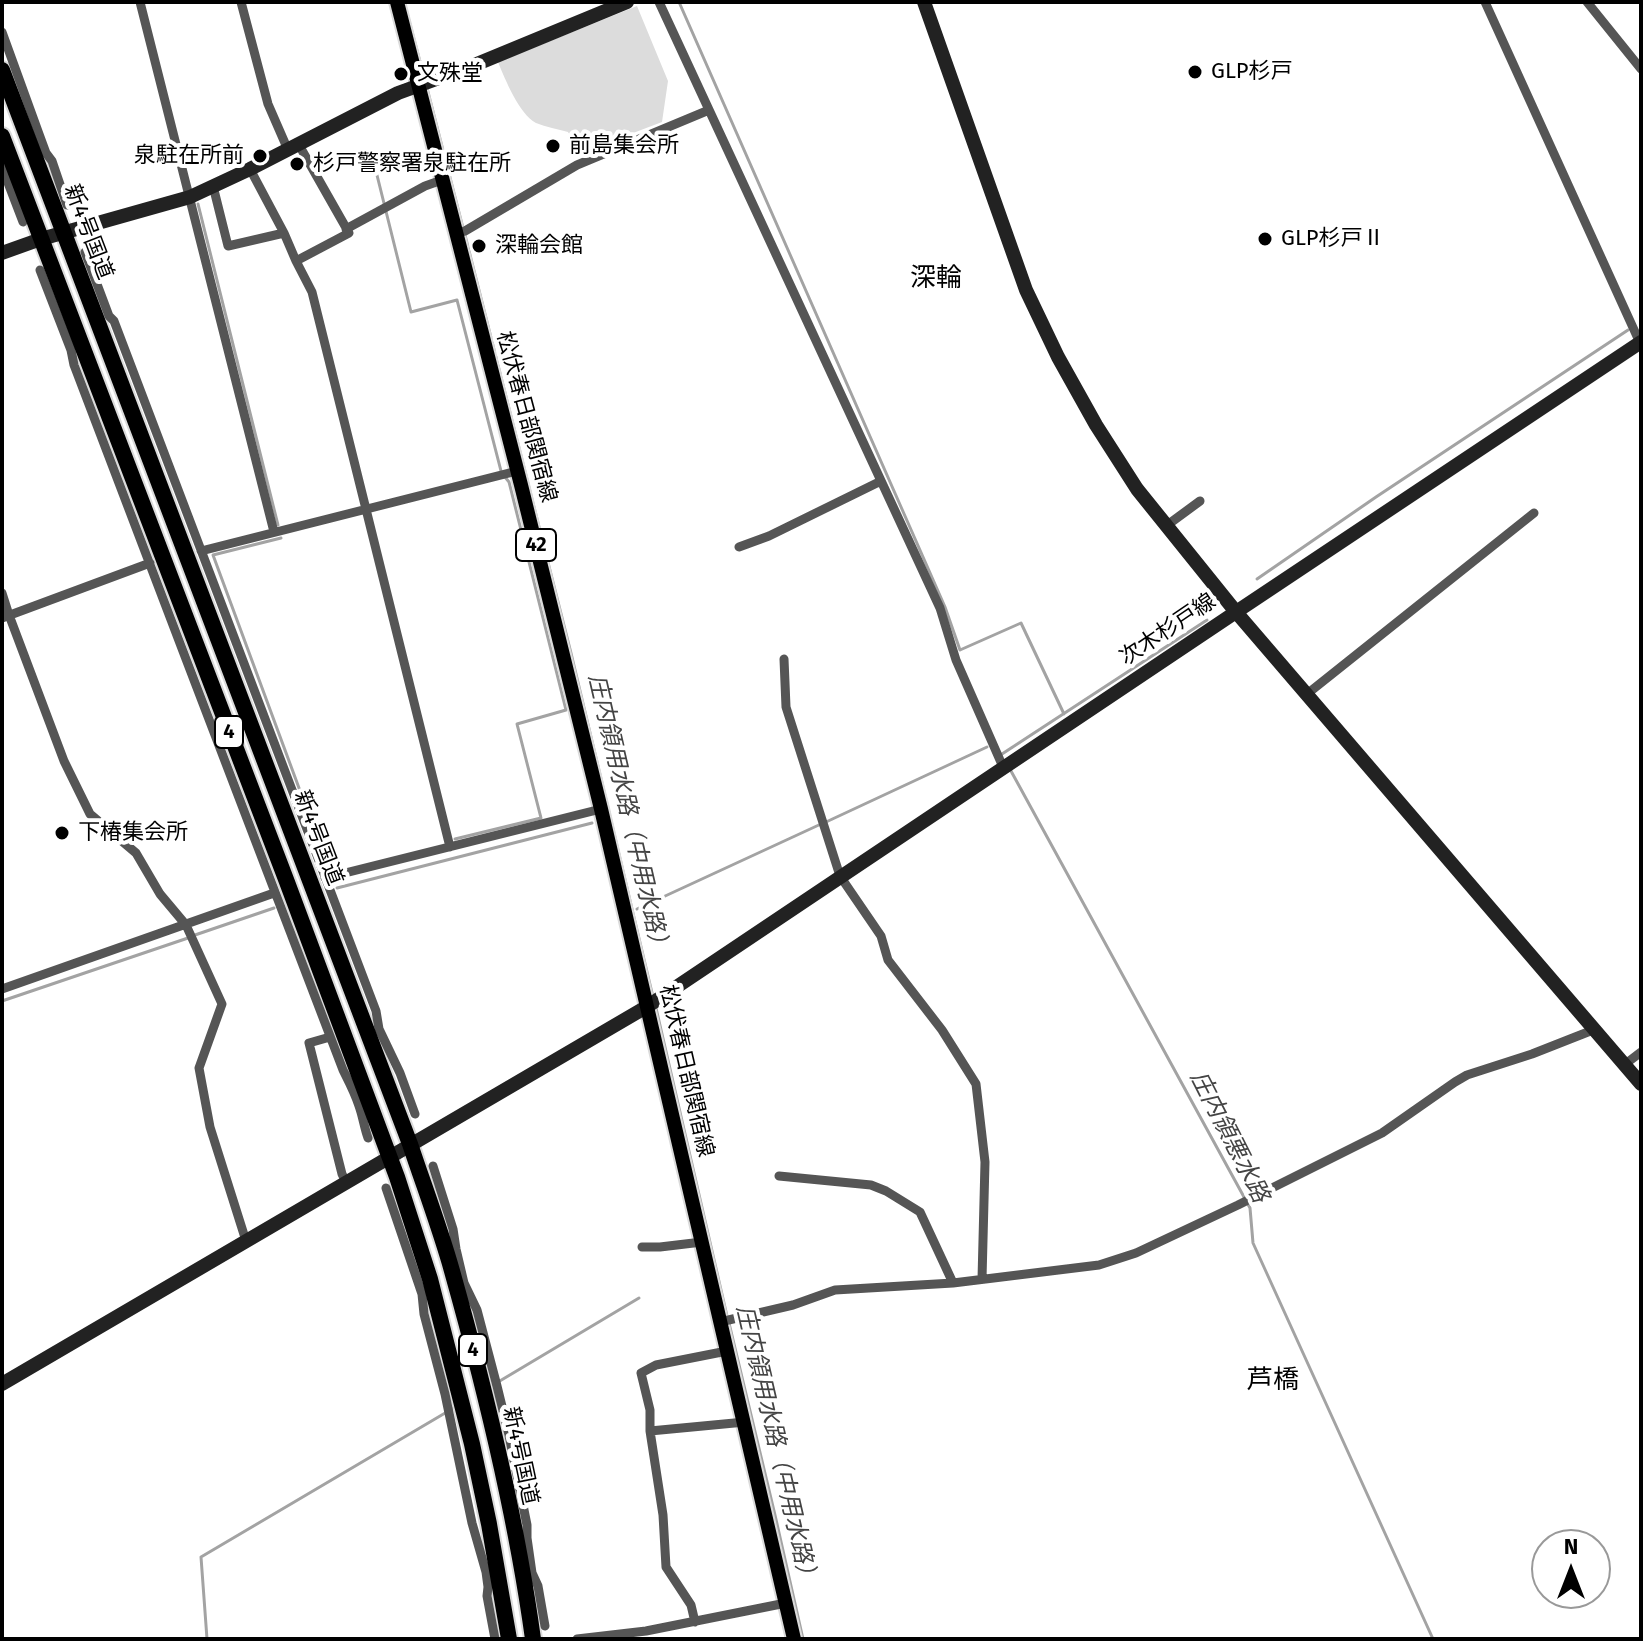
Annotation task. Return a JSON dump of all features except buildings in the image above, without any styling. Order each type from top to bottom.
[{"type":"highway","name":"新4号国道","points":[[2,70],[64,232],[95,297],[379,1044],[410,1144],[456,1267],[525,1559],[539,1633]]},
{"type":"highway","name":"新4号国道","points":[[2,136],[161,575],[361,1095],[390,1156],[472,1444],[492,1570],[509,1639]]},
{"type":"main road","name":"松伏春日部関宿線","points":[[397,2],[601,809],[794,1639]]},
{"type":"street","points":[[140,2],[274,532]]},
{"type":"street","points":[[241,2],[268,104],[349,233],[296,261]]},
{"type":"street","points":[[659,2],[940,608],[956,660],[1003,767]]},
{"type":"street","points":[[924,2],[1026,290],[1058,357],[1137,489],[1236,612],[1641,343],[1485,2]]},
{"type":"street","points":[[1587,2],[1641,69]]},
{"type":"street","points":[[2,253],[64,232],[190,197],[398,93],[472,66],[620,3]]},
{"type":"street","points":[[2,32],[67,205]]},
{"type":"street","points":[[456,233],[465,231],[577,165],[709,110]]},
{"type":"street","points":[[2,167],[23,222]]},
{"type":"street","points":[[250,169],[312,292],[450,847]]},
{"type":"street","points":[[346,229],[442,180]]},
{"type":"street","points":[[213,186],[228,246],[284,233]]},
{"type":"street","points":[[85,252],[95,297],[114,321],[376,1011],[379,1044],[400,1073],[415,1114]]},
{"type":"street","points":[[40,270],[72,335],[74,365],[150,563],[161,575],[274,893],[330,1037],[361,1095],[368,1138]]},
{"type":"street","points":[[201,551],[517,471]]},
{"type":"street","points":[[739,547],[769,536],[881,481]]},
{"type":"street","points":[[1166,526],[1200,501]]},
{"type":"street","points":[[1307,694],[1534,513]]},
{"type":"street","points":[[5,617],[150,563]]},
{"type":"street","points":[[2,593],[5,617],[64,761],[90,814],[136,853],[160,894],[186,925],[222,1004],[199,1068],[210,1127],[246,1241]]},
{"type":"street","name":"次木杉戸線","points":[[2,1384],[648,1006],[1236,612],[1641,1084]]},
{"type":"street","points":[[784,659],[786,707],[840,876],[881,936],[888,960],[942,1030],[976,1084],[985,1162],[982,1279]]},
{"type":"street","points":[[325,878],[601,809]]},
{"type":"street","points":[[2,989],[274,893]]},
{"type":"street","points":[[720,1322],[793,1305],[835,1290],[953,1283],[1099,1265],[1136,1253],[1382,1133],[1467,1075],[1593,1030]]},
{"type":"street","points":[[330,1037],[309,1043],[346,1182]]},
{"type":"street","points":[[1624,1065],[1641,1052]]},
{"type":"street","points":[[433,1166],[453,1229],[456,1267]]},
{"type":"street","points":[[779,1176],[871,1185],[886,1191],[920,1212],[953,1283]]},
{"type":"street","points":[[386,1188],[424,1280]]},
{"type":"street","points":[[642,1247],[702,1242]]},
{"type":"street","points":[[695,1622],[691,1605],[666,1567],[650,1410],[641,1373],[656,1365],[727,1351]]},
{"type":"street","points":[[650,1431],[745,1422]]},
{"type":"street","points":[[492,1570],[487,1596],[495,1639]]},
{"type":"street","points":[[577,1639],[646,1631],[786,1603]]},
{"type":"shaded area","points":[[637,6],[668,81],[662,122],[578,154],[568,132],[536,123],[524,112],[498,62]]},
{"type":"waterway","name":"庄内領用水路（中用水路）","points":[[404,2],[424,77]]},
{"type":"waterway","points":[[679,2],[945,607],[960,650],[1021,623],[1064,714]]},
{"type":"waterway","name":"庄内領用水路（中用水路）","points":[[427,88],[463,228]]},
{"type":"waterway","points":[[372,155],[411,312],[457,300],[501,471]]},
{"type":"waterway","points":[[198,204],[278,525]]},
{"type":"waterway","name":"庄内領用水路（中用水路）","points":[[465,235],[571,653],[653,997]]},
{"type":"waterway","points":[[1257,579],[1628,330]]},
{"type":"waterway","points":[[455,839],[541,818],[517,724],[566,710],[509,482],[505,477]]},
{"type":"waterway","points":[[281,538],[213,555],[330,872]]},
{"type":"waterway","points":[[1002,754],[1207,620]]},
{"type":"waterway","points":[[826,822],[987,747]]},
{"type":"waterway","name":"庄内領悪水路","points":[[1011,771],[1250,1208],[1253,1243],[1433,1639]]},
{"type":"waterway","points":[[337,888],[592,823]]},
{"type":"waterway","points":[[637,909],[821,824]]},
{"type":"waterway","points":[[195,935],[274,908]]},
{"type":"waterway","points":[[2,1001],[188,938]]},
{"type":"waterway","name":"庄内領用水路（中用水路）","points":[[656,1008],[727,1316]]},
{"type":"waterway","points":[[488,1388],[639,1298]]},
{"type":"waterway","name":"庄内領用水路（中用水路）","points":[[729,1323],[803,1639]]},
{"type":"waterway","points":[[207,1639],[201,1557],[457,1406]]},
{"type":"place","name":"GLP杉戸","points":[[1195,72]]},
{"type":"place","name":"文殊堂","points":[[401,74]]},
{"type":"place","name":"前島集会所","points":[[553,146]]},
{"type":"place","name":"泉駐在所前","points":[[260,156]]},
{"type":"place","name":"杉戸警察署泉駐在所","points":[[297,164]]},
{"type":"place","name":"GLP杉戸Ⅱ","points":[[1265,239]]},
{"type":"place","name":"深輪会館","points":[[479,246]]},
{"type":"place","name":"下椿集会所","points":[[62,833]]},
{"type":"district","name":"深輪","points":[[936,279]]},
{"type":"district","name":"芦橋","points":[[1273,1381]]}]
